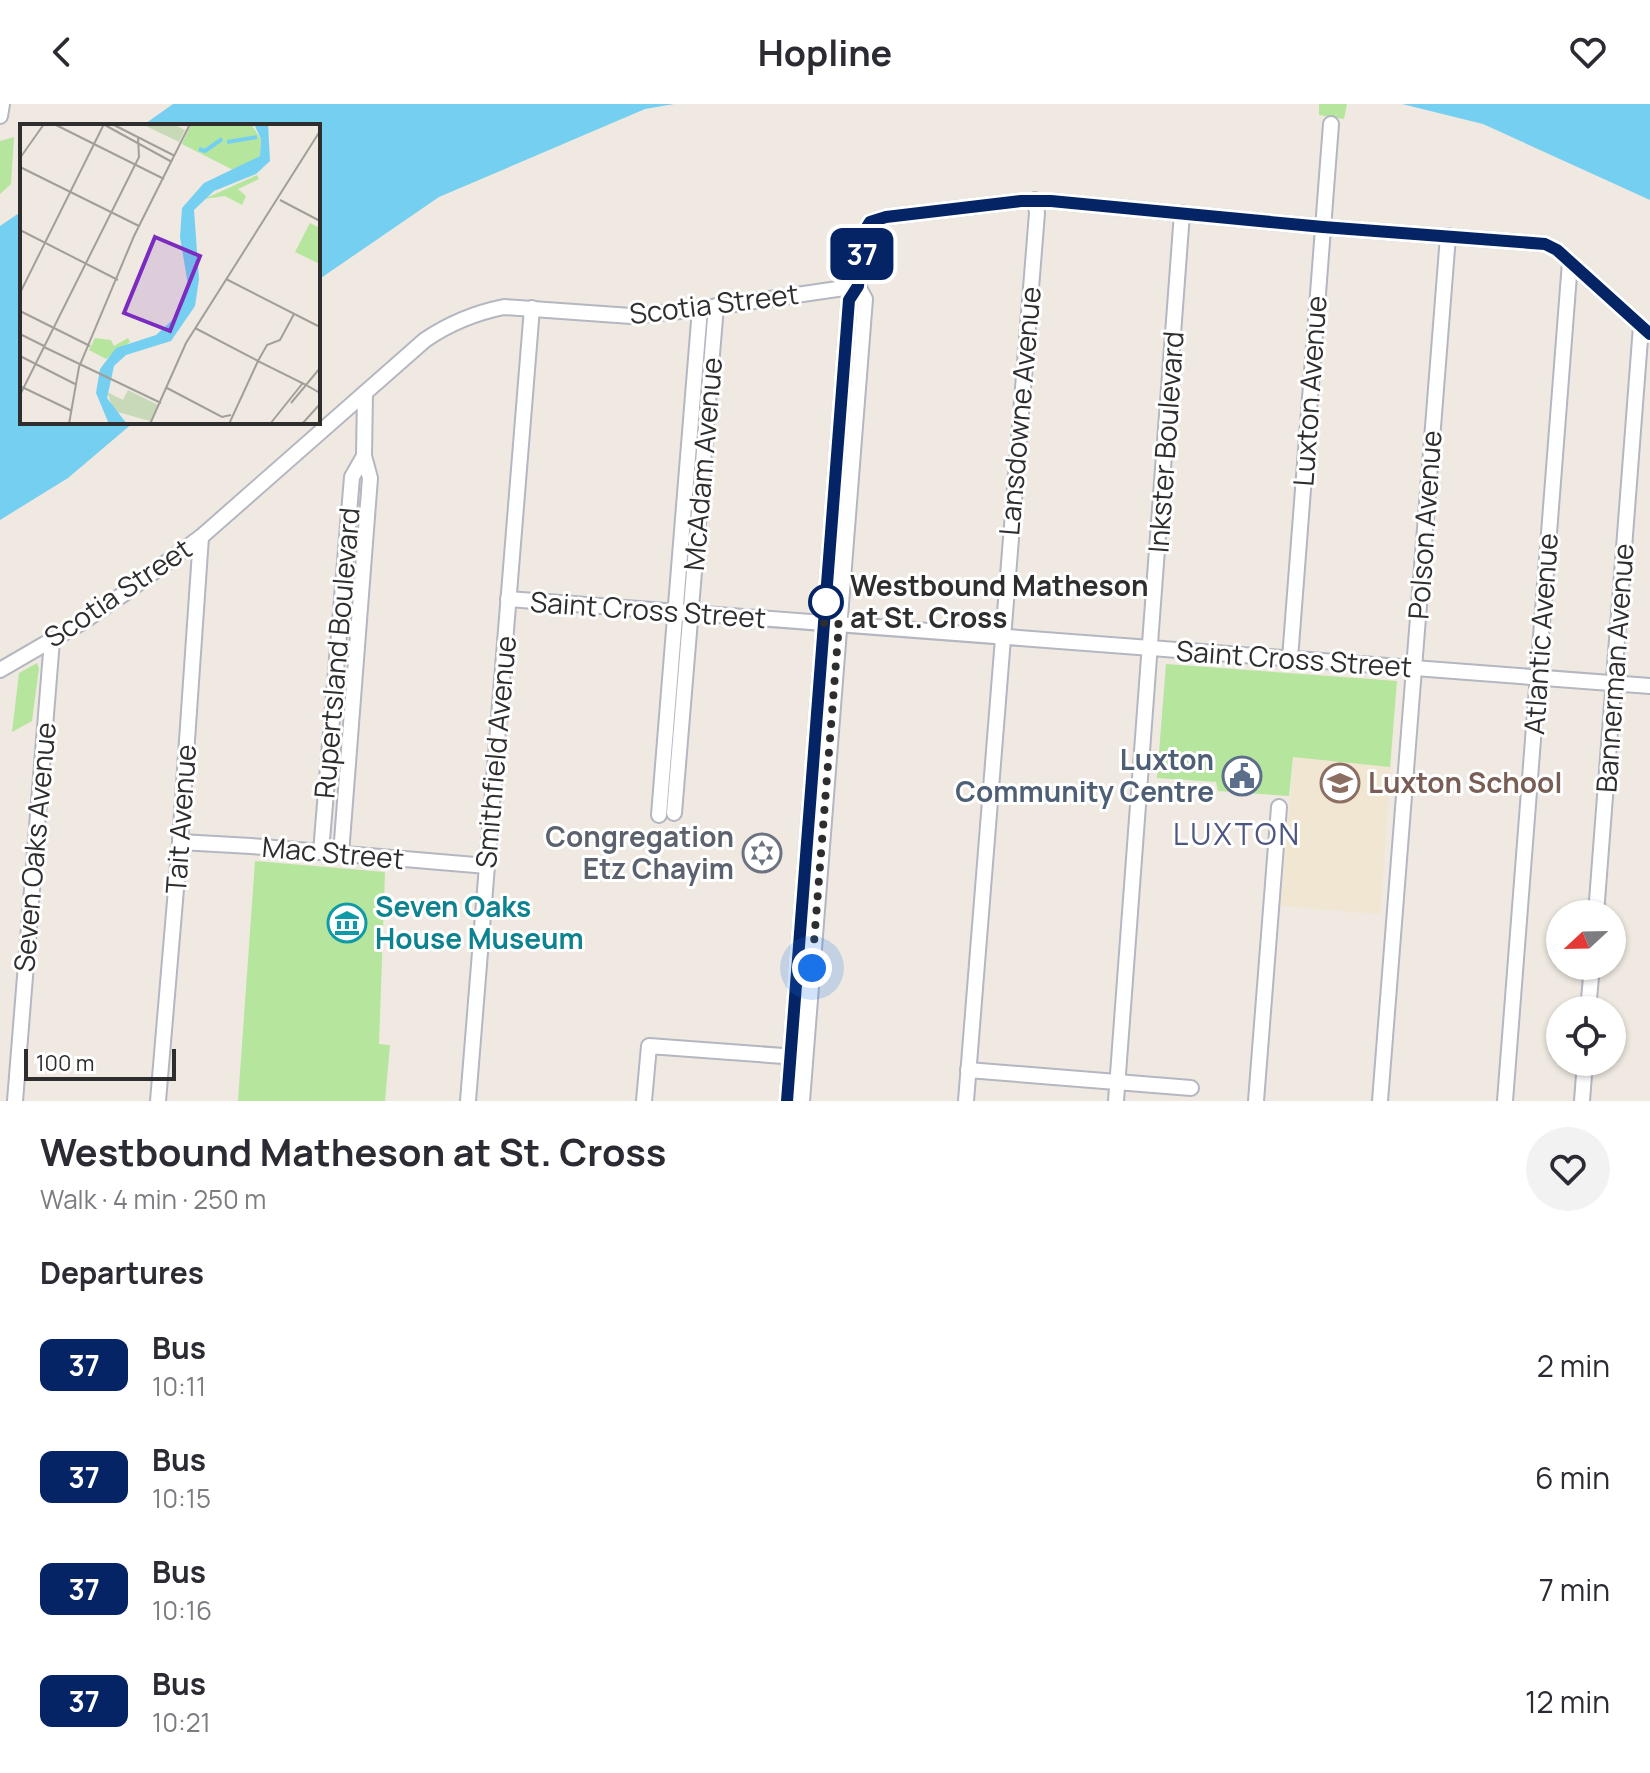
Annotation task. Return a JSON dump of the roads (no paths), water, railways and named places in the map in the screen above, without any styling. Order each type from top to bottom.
[{"type":"street","points":[[0,116],[2,104]]},
{"type":"street","name":"Luxton Avenue","points":[[1290,659],[1331,124]]},
{"type":"street","points":[[802,1101],[798,1057],[824,623],[849,300],[858,286],[864,232],[870,222],[886,217],[1035,200],[1545,244],[1557,250],[1646,330]]},
{"type":"street","name":"Lansdowne Avenue","points":[[966,1101],[1037,213],[1035,200]]},
{"type":"street","name":"Inkster Boulevard","points":[[1116,1101],[1182,213]]},
{"type":"street","name":"Polson Avenue","points":[[1380,1101],[1448,236]]},
{"type":"street","name":"Atlantic Avenue","points":[[1505,1101],[1570,262]]},
{"type":"street","points":[[787,1101],[798,1057],[839,624],[865,299],[858,286]]},
{"type":"street","name":"Scotia Street","points":[[0,670],[125,593],[201,537],[425,340],[465,317],[504,307],[631,316],[858,286]]},
{"type":"street","name":"McAdam Avenue","points":[[674,813],[716,306]]},
{"type":"street","name":"Smithfield Avenue","points":[[468,1101],[532,308]]},
{"type":"street","name":"McAdam Avenue","points":[[659,815],[700,309]]},
{"type":"street","name":"Bannerman Avenue","points":[[1597,900],[1613,683],[1646,330]]},
{"type":"street","name":"Rupertsland Boulevard","points":[[341,854],[370,478],[364,456],[365,393]]},
{"type":"street","name":"Rupertsland Boulevard","points":[[321,852],[352,477],[364,456]]},
{"type":"street","name":"Tait Avenue","points":[[158,1101],[201,537]]},
{"type":"street","name":"Saint Cross Street","points":[[508,599],[1650,686]]},
{"type":"street","name":"Seven Oaks Avenue","points":[[15,1101],[52,640]]},
{"type":"street","points":[[1256,1101],[1279,807]]},
{"type":"street","name":"Mac Street","points":[[180,842],[487,866]]},
{"type":"street","points":[[644,1101],[649,1046],[798,1057]]},
{"type":"street","points":[[968,1070],[1191,1088]]},
{"type":"street","points":[[1582,1101],[1584,1076]]},
{"type":"water","points":[[173,104],[674,104],[645,109],[439,197],[320,279],[320,124],[145,124]]},
{"type":"water","points":[[1402,104],[1650,104],[1650,200],[1483,124]]},
{"type":"water","points":[[20,212],[20,424],[132,424],[68,478],[0,520],[0,226]]},
{"type":"place","name":"Westbound Matheson at St. Cross","points":[[826,602]]},
{"type":"place","name":"Luxton Community Centre","points":[[1242,776]]},
{"type":"place","name":"Luxton School","points":[[1340,783]]},
{"type":"place","name":"Congregation Etz Chayim","points":[[762,853]]},
{"type":"place","name":"Seven Oaks House Museum","points":[[347,923]]},
{"type":"district","name":"LUXTON","points":[[1237,835]]}]
